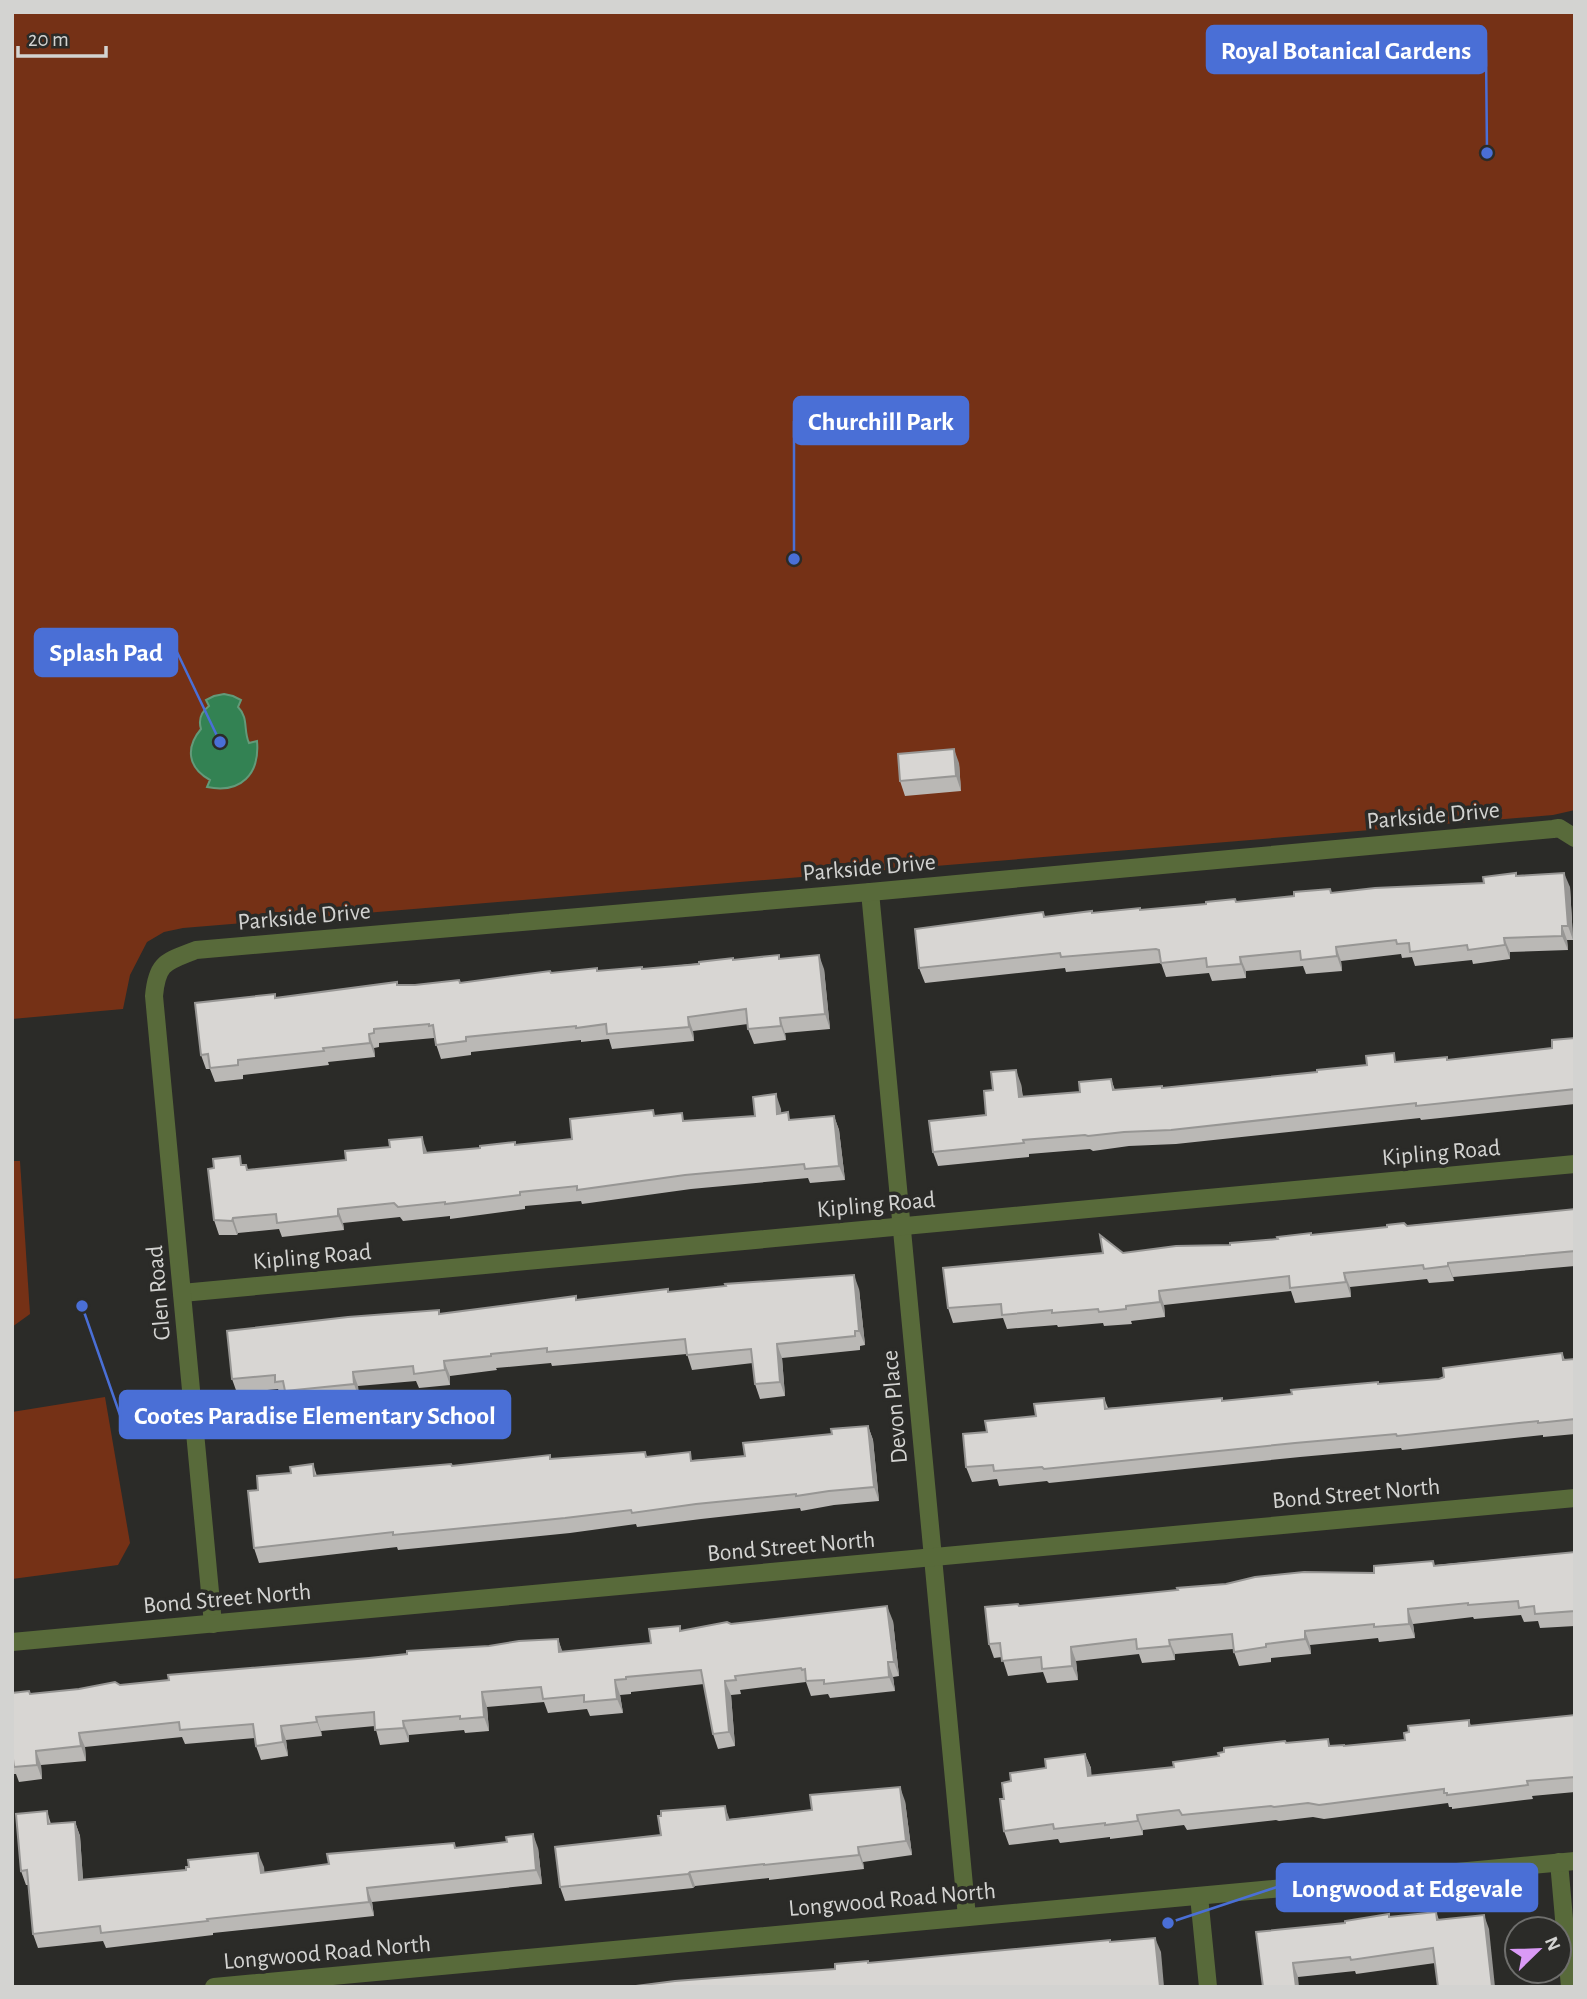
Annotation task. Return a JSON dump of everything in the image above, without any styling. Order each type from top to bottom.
[{"type":"street","name":"Parkside Drive","points":[[166,962],[196,950],[870,892],[1559,828],[1575,838]]},
{"type":"street","name":"Devon Place","points":[[870,892],[967,1917]]},
{"type":"street","name":"Glen Road","points":[[166,962],[156,977],[154,996],[214,1624]]},
{"type":"street","name":"Kipling Road","points":[[182,1293],[1575,1164]]},
{"type":"street","name":"Bond Street North","points":[[12,1642],[1575,1498]]},
{"type":"street","name":"Longwood Road North","points":[[214,1987],[342,1981],[967,1917],[1567,1862]]},
{"type":"street","points":[[1567,1862],[1570,1987]]},
{"type":"street","points":[[1199,1896],[1208,1987]]},
{"type":"shaded area","points":[[12,12],[1575,12],[1575,810],[1553,815],[183,928],[164,932],[147,942],[130,975],[123,1009],[12,1019]]},
{"type":"shaded area","points":[[224,694],[241,700],[238,707],[244,715],[249,743],[257,741],[257,753],[251,772],[239,784],[230,787],[207,787],[210,780],[193,764],[191,750],[201,729],[201,716],[209,706],[206,700]]},
{"type":"shaded area","points":[[12,1161],[20,1161],[30,1314],[12,1327]]},
{"type":"shaded area","points":[[105,1397],[130,1543],[118,1565],[12,1579],[12,1412]]},
{"type":"building","points":[[954,749],[956,776],[900,781],[898,754]]},
{"type":"building","points":[[1516,873],[1516,876],[1564,873],[1568,926],[1562,926],[1562,936],[1504,938],[1505,945],[1468,950],[1467,945],[1410,952],[1409,943],[1397,944],[1396,940],[1336,947],[1337,956],[1301,960],[1300,951],[1240,957],[1241,964],[1207,967],[1206,958],[1161,963],[1159,950],[1156,949],[1061,957],[1060,953],[919,968],[915,929],[1043,912],[1044,917],[1092,911],[1206,904],[1235,899],[1236,902],[1330,889],[1331,893],[1375,888],[1484,883],[1483,877]]},
{"type":"building","points":[[779,955],[779,959],[819,955],[825,1014],[780,1018],[781,1026],[748,1029],[746,1009],[688,1017],[689,1027],[607,1034],[606,1024],[576,1026],[466,1037],[466,1041],[436,1045],[433,1025],[429,1024],[374,1029],[374,1033],[369,1034],[370,1043],[238,1060],[238,1065],[210,1068],[208,1054],[201,1055],[195,1003],[275,994],[275,998],[397,982],[397,985],[459,980],[460,983],[550,971],[642,969]]},
{"type":"building","points":[[1575,1038],[1575,1089],[1416,1106],[1416,1103],[1171,1130],[1023,1140],[1024,1143],[933,1152],[929,1121],[986,1115],[984,1091],[993,1090],[991,1072],[1016,1070],[1019,1097],[1080,1092],[1079,1082],[1111,1079],[1113,1090],[1162,1088],[1367,1065],[1366,1056],[1394,1053],[1395,1062],[1447,1057],[1447,1060],[1552,1048],[1552,1040]]},
{"type":"building","points":[[776,1094],[777,1114],[788,1112],[789,1120],[834,1116],[839,1166],[805,1169],[804,1164],[685,1175],[577,1190],[577,1186],[520,1192],[520,1195],[445,1204],[398,1207],[394,1203],[338,1209],[338,1216],[277,1223],[276,1214],[233,1218],[232,1221],[214,1220],[208,1169],[214,1168],[213,1159],[240,1156],[241,1165],[246,1165],[247,1170],[346,1160],[345,1151],[390,1147],[389,1140],[422,1137],[424,1153],[515,1142],[515,1145],[572,1139],[570,1119],[653,1110],[654,1116],[682,1113],[683,1121],[755,1116],[753,1097]]},
{"type":"building","points":[[1575,1209],[1575,1251],[1448,1263],[1448,1266],[1424,1269],[1423,1265],[1344,1273],[1346,1282],[1290,1288],[1289,1276],[1159,1291],[1160,1302],[1099,1312],[1098,1309],[1052,1313],[1052,1310],[1002,1315],[1001,1304],[948,1308],[943,1268],[1103,1253],[1100,1235],[1123,1253],[1176,1246],[1230,1245],[1404,1223],[1407,1226]]},
{"type":"building","points":[[854,1275],[859,1331],[855,1331],[855,1336],[777,1344],[780,1382],[755,1384],[751,1349],[687,1355],[685,1339],[547,1352],[547,1348],[491,1354],[444,1361],[445,1370],[414,1374],[413,1366],[353,1372],[354,1384],[285,1391],[283,1381],[275,1382],[275,1375],[232,1379],[227,1331],[348,1317],[439,1310],[439,1314],[576,1296],[576,1300],[668,1289],[668,1292],[726,1286],[725,1284]]},
{"type":"building","points":[[1562,1353],[1563,1360],[1575,1359],[1575,1419],[1295,1443],[1044,1469],[994,1471],[993,1465],[966,1467],[963,1434],[987,1432],[985,1421],[1036,1416],[1034,1404],[1104,1398],[1105,1409],[1222,1398],[1222,1401],[1292,1394],[1291,1390],[1439,1379],[1444,1377],[1443,1368]]},
{"type":"building","points":[[868,1426],[874,1487],[696,1504],[632,1513],[631,1510],[393,1535],[393,1532],[254,1548],[248,1491],[258,1490],[257,1476],[291,1473],[290,1467],[313,1464],[314,1476],[452,1466],[550,1455],[550,1459],[645,1452],[646,1457],[690,1452],[691,1461],[745,1456],[743,1443],[832,1434],[831,1429]]},
{"type":"building","points":[[1575,1552],[1575,1611],[1535,1614],[1534,1606],[1519,1608],[1518,1601],[1408,1609],[1409,1624],[1374,1627],[1374,1624],[1305,1631],[1305,1639],[1266,1644],[1266,1647],[1234,1652],[1232,1634],[1169,1640],[1170,1646],[1137,1649],[1136,1639],[1071,1647],[1072,1666],[1042,1669],[1041,1657],[1002,1661],[1000,1643],[989,1644],[985,1607],[1178,1590],[1177,1588],[1226,1584],[1255,1577],[1304,1572],[1374,1573],[1374,1566],[1433,1561],[1434,1566]]},
{"type":"building","points":[[887,1606],[894,1662],[888,1662],[889,1677],[824,1684],[824,1680],[806,1681],[805,1669],[801,1668],[735,1676],[736,1680],[725,1681],[729,1732],[713,1734],[701,1670],[615,1680],[617,1699],[584,1702],[584,1695],[543,1699],[541,1687],[482,1692],[484,1717],[460,1719],[460,1716],[403,1721],[404,1728],[375,1730],[374,1712],[316,1717],[317,1722],[281,1726],[283,1742],[256,1746],[253,1724],[180,1730],[179,1722],[79,1733],[81,1746],[36,1751],[37,1765],[14,1767],[12,1759],[12,1693],[29,1691],[30,1694],[115,1682],[120,1685],[169,1680],[168,1675],[369,1658],[407,1654],[407,1651],[489,1646],[519,1641],[558,1639],[559,1652],[651,1643],[649,1629],[680,1626],[680,1631],[727,1622],[731,1624]]},
{"type":"building","points":[[1575,1715],[1575,1777],[1527,1781],[1528,1785],[1447,1795],[1444,1789],[1319,1805],[1308,1803],[1182,1815],[1179,1810],[1137,1815],[1138,1821],[1105,1825],[1054,1829],[1053,1824],[1004,1831],[1000,1799],[1004,1799],[1002,1783],[1011,1781],[1010,1773],[1046,1768],[1045,1759],[1085,1754],[1088,1776],[1174,1767],[1173,1762],[1219,1756],[1218,1753],[1224,1752],[1224,1748],[1328,1739],[1329,1746],[1344,1746],[1405,1740],[1404,1733],[1409,1732],[1408,1726],[1469,1720],[1469,1726]]},
{"type":"building","points":[[900,1787],[906,1841],[858,1847],[859,1855],[560,1887],[555,1847],[661,1835],[658,1816],[661,1816],[661,1811],[725,1806],[727,1820],[812,1810],[810,1795]]},
{"type":"building","points":[[47,1811],[48,1824],[75,1822],[79,1880],[186,1870],[186,1867],[189,1867],[188,1860],[258,1853],[261,1873],[329,1864],[327,1854],[454,1843],[455,1848],[507,1842],[506,1837],[533,1834],[536,1870],[367,1888],[369,1902],[101,1933],[100,1926],[33,1934],[27,1870],[21,1871],[16,1814]]},
{"type":"building","points":[[1436,1912],[1437,1920],[1484,1915],[1492,1987],[1438,1987],[1433,1948],[1351,1960],[1350,1957],[1293,1963],[1296,1987],[1263,1987],[1256,1932],[1345,1923],[1389,1914],[1389,1917]]},
{"type":"building","points":[[1155,1938],[1160,1987],[628,1987],[835,1969],[835,1964]]},
{"type":"place","name":"Royal Botanical Gardens","points":[[1487,153]]},
{"type":"place","name":"Churchill Park","points":[[794,559]]},
{"type":"place","name":"Splash Pad","points":[[220,742]]},
{"type":"place","name":"Cootes Paradise Elementary School","points":[[82,1306]]},
{"type":"place","name":"Longwood at Edgevale","points":[[1168,1923]]}]
